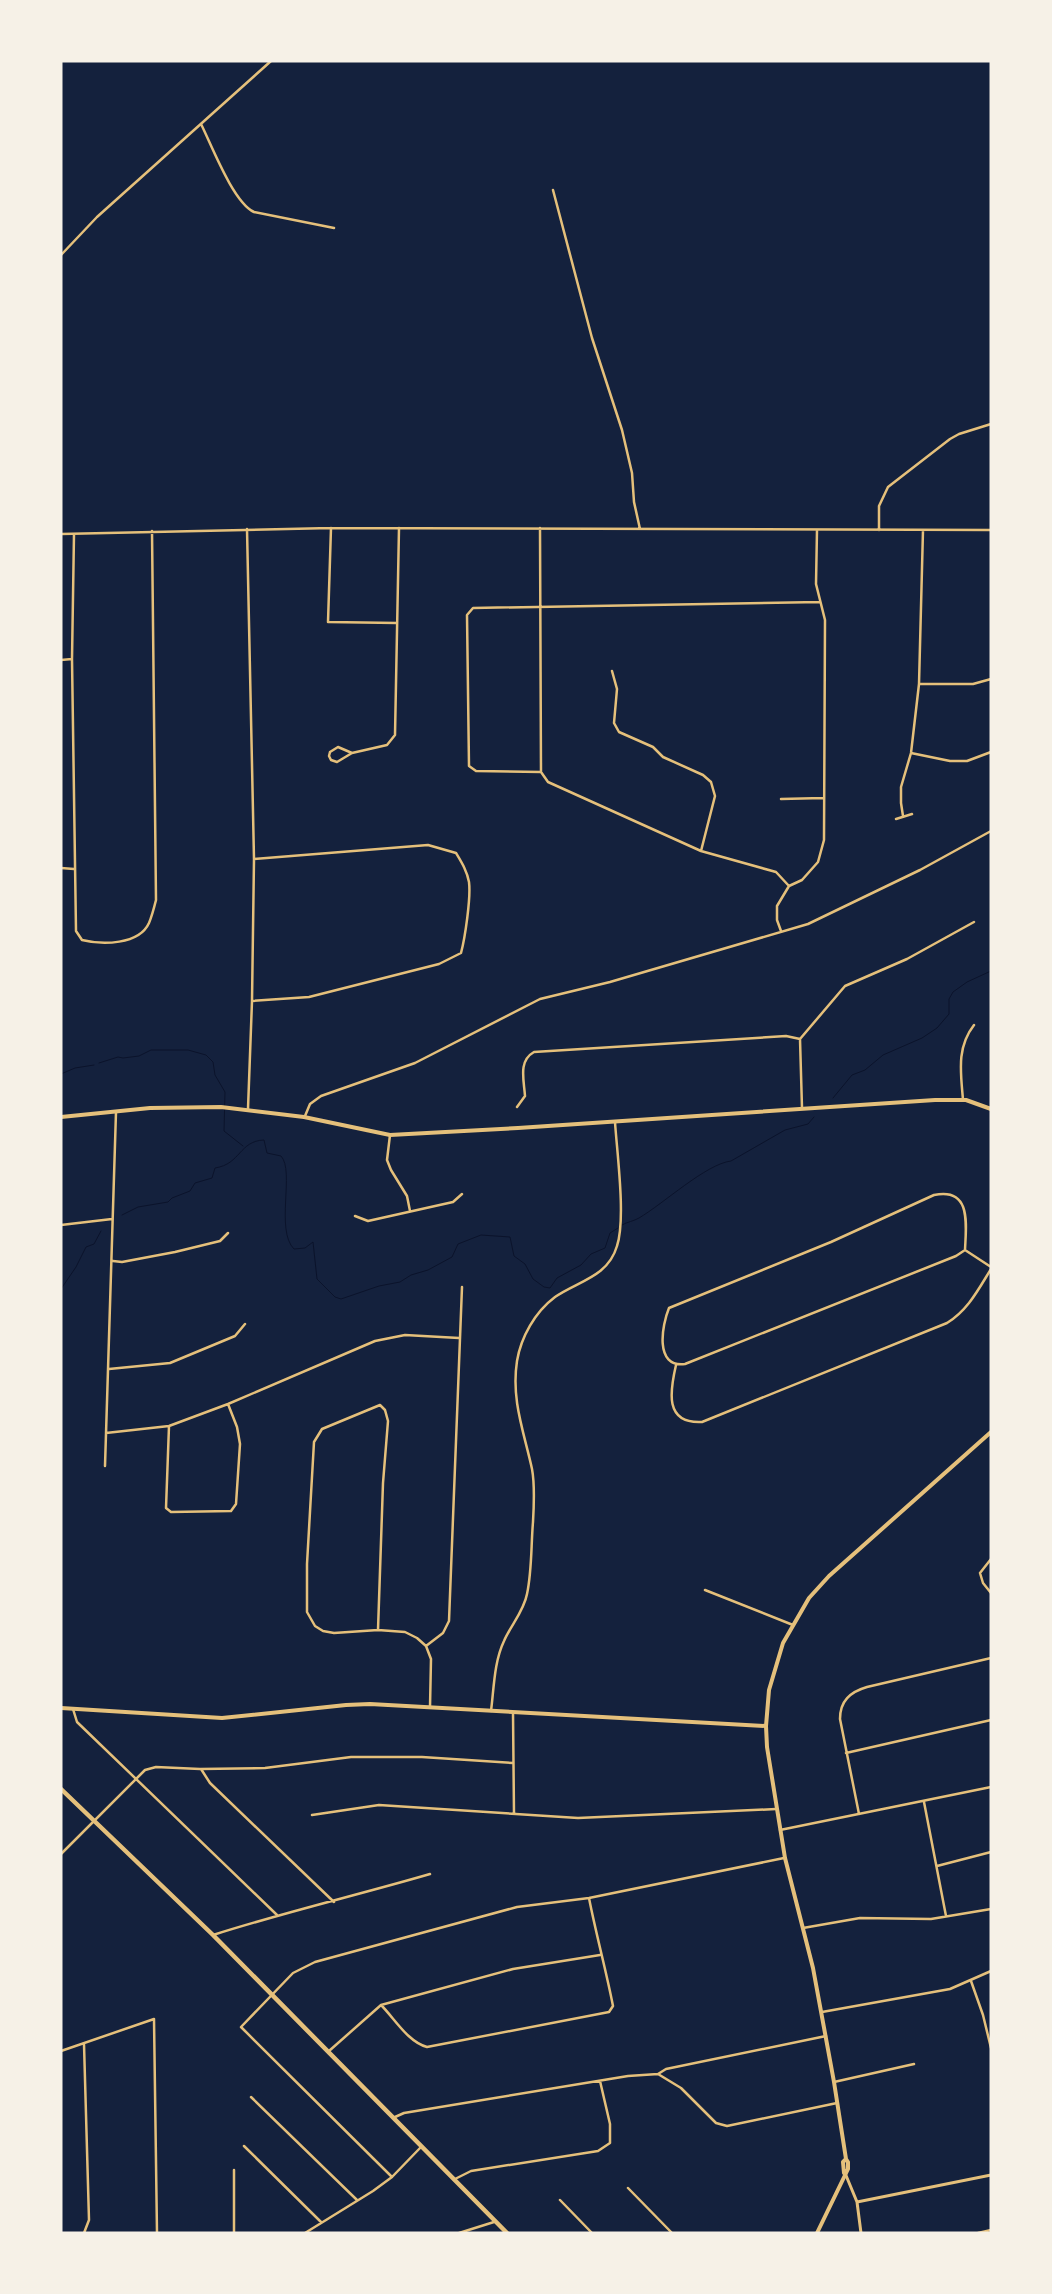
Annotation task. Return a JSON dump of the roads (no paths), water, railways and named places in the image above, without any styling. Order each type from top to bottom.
[{"type":"highway","points":[[61,1789],[214,1935],[507,2233]]},
{"type":"main road","points":[[61,1117],[116,1110],[227,1107],[304,1117],[390,1135],[936,1100],[963,1100],[991,1109]]},
{"type":"main road","points":[[817,2233],[844,2173],[843,2162],[846,2159],[822,2012],[785,1858],[776,1809],[767,1747],[766,1726],[769,1690],[776,1662],[793,1625],[810,1598],[829,1576],[991,1432]]},
{"type":"main road","points":[[61,1708],[222,1718],[359,1704],[766,1726]]},
{"type":"street","points":[[61,255],[97,217],[271,61]]},
{"type":"street","points":[[202,124],[236,195],[244,206],[254,212],[334,228]]},
{"type":"street","points":[[553,190],[592,338],[622,430],[632,472],[634,502],[640,529]]},
{"type":"street","points":[[879,530],[879,506],[888,487],[950,439],[991,424]]},
{"type":"street","points":[[331,528],[328,622],[397,623]]},
{"type":"street","points":[[61,534],[331,528],[991,530]]},
{"type":"street","points":[[352,753],[338,747],[334,748],[329,756],[331,760],[337,762],[352,753],[387,745],[395,735],[399,528]]},
{"type":"street","points":[[540,528],[541,772],[548,782],[701,850],[776,872],[789,886]]},
{"type":"street","points":[[247,529],[254,859],[248,1109]]},
{"type":"street","points":[[781,931],[777,920],[777,906],[789,886],[802,880],[818,862],[824,840],[825,620],[816,584],[816,530]]},
{"type":"street","points":[[904,816],[901,803],[901,787],[911,752],[920,684],[924,530]]},
{"type":"street","points":[[74,534],[72,659],[76,932],[82,940],[90,942],[126,941],[138,936],[149,924],[156,900],[152,531]]},
{"type":"street","points":[[541,772],[476,771],[469,766],[468,615],[473,608],[820,602]]},
{"type":"street","points":[[61,660],[72,659]]},
{"type":"street","points":[[612,671],[617,689],[614,723],[619,732],[653,747],[663,758],[703,775],[711,782],[715,796],[701,850]]},
{"type":"street","points":[[920,684],[973,684],[991,679]]},
{"type":"street","points":[[911,752],[950,761],[967,761],[991,752]]},
{"type":"street","points":[[781,799],[823,798]]},
{"type":"street","points":[[896,819],[912,814]]},
{"type":"street","points":[[304,1117],[310,1104],[322,1096],[415,1063],[540,999],[610,982],[808,924],[920,870],[991,831]]},
{"type":"street","points":[[252,1000],[309,997],[450,960],[461,953],[464,942],[469,884],[464,867],[456,853],[428,845],[254,859]]},
{"type":"street","points":[[61,868],[74,869]]},
{"type":"street","points":[[802,1108],[800,1039],[845,986],[906,959],[974,922]]},
{"type":"street","points":[[963,1100],[960,1063],[969,1033],[974,1025]]},
{"type":"street","points":[[517,1107],[525,1096],[523,1063],[527,1056],[534,1052],[786,1036],[800,1039]]},
{"type":"street","points":[[105,1466],[116,1110]]},
{"type":"street","points":[[491,1711],[497,1660],[503,1642],[523,1607],[528,1593],[533,1520],[533,1479],[518,1416],[517,1362],[524,1336],[549,1302],[598,1274],[610,1261],[618,1246],[620,1220],[615,1120]]},
{"type":"street","points":[[390,1135],[388,1160],[391,1170],[407,1196],[410,1211]]},
{"type":"street","points":[[355,1216],[368,1221],[453,1202],[462,1194]]},
{"type":"street","points":[[952,1194],[962,1202],[966,1222],[965,1250],[956,1256],[685,1364],[676,1365],[669,1361],[664,1353],[664,1321],[669,1308],[831,1242],[934,1195],[952,1194]]},
{"type":"street","points":[[61,1225],[112,1219]]},
{"type":"street","points":[[112,1261],[122,1262],[175,1252],[220,1241],[228,1233]]},
{"type":"street","points":[[676,1365],[672,1400],[674,1410],[682,1419],[691,1423],[702,1422],[947,1323],[955,1318],[973,1298],[991,1268],[965,1250]]},
{"type":"street","points":[[426,1646],[443,1633],[449,1620],[462,1287]]},
{"type":"street","points":[[109,1370],[170,1363],[235,1336],[245,1324]]},
{"type":"street","points":[[106,1434],[169,1426],[228,1404],[375,1341],[405,1336],[459,1338]]},
{"type":"street","points":[[169,1426],[166,1508],[171,1512],[231,1512],[236,1504],[240,1444],[237,1428],[228,1404]]},
{"type":"street","points":[[378,1630],[383,1483],[388,1421],[385,1410],[380,1406],[322,1429],[314,1442],[307,1564],[308,1612],[315,1626],[334,1634],[378,1630],[405,1632],[417,1638],[426,1646],[431,1659],[430,1708]]},
{"type":"street","points":[[991,1559],[980,1573],[982,1583],[991,1593]]},
{"type":"street","points":[[705,1590],[793,1625]]},
{"type":"street","points":[[859,1814],[846,1753],[840,1711],[844,1702],[854,1691],[991,1658]]},
{"type":"street","points":[[72,1708],[77,1722],[276,1915]]},
{"type":"street","points":[[513,1713],[514,1814]]},
{"type":"street","points":[[846,1753],[991,1720]]},
{"type":"street","points":[[61,1854],[145,1770],[156,1767],[200,1769],[265,1768],[351,1757],[422,1756],[513,1763]]},
{"type":"street","points":[[200,1769],[210,1784],[334,1902]]},
{"type":"street","points":[[780,1830],[991,1787]]},
{"type":"street","points":[[924,1802],[946,1916]]},
{"type":"street","points":[[312,1815],[379,1805],[578,1818],[776,1809]]},
{"type":"street","points":[[936,1866],[991,1852]]},
{"type":"street","points":[[392,2176],[241,2027],[293,1973],[315,1962],[517,1907],[589,1898],[785,1858]]},
{"type":"street","points":[[214,1935],[276,1915],[334,1902],[430,1874]]},
{"type":"street","points":[[382,2005],[409,2036],[418,2044],[427,2047],[609,2012],[612,2006],[589,1898]]},
{"type":"street","points":[[803,1928],[860,1918],[920,1920],[991,1909]]},
{"type":"street","points":[[329,2050],[382,2005],[513,1969],[600,1955]]},
{"type":"street","points":[[822,2012],[950,1989],[991,1971]]},
{"type":"street","points":[[971,1981],[984,2015],[991,2048]]},
{"type":"street","points":[[61,2051],[154,2019],[157,2233]]},
{"type":"street","points":[[395,2117],[404,2113],[464,2102],[600,2080],[658,2074],[666,2069],[826,2036]]},
{"type":"street","points":[[84,2044],[89,2220],[84,2233]]},
{"type":"street","points":[[834,2082],[914,2064]]},
{"type":"street","points":[[658,2074],[681,2088],[716,2123],[727,2126],[837,2103]]},
{"type":"street","points":[[455,2179],[471,2171],[598,2151],[610,2143],[610,2124],[600,2080]]},
{"type":"street","points":[[251,2096],[357,2200]]},
{"type":"street","points":[[244,2146],[321,2222]]},
{"type":"street","points":[[305,2233],[392,2176],[422,2146]]},
{"type":"street","points":[[234,2170],[234,2233]]},
{"type":"street","points":[[844,2173],[851,2184],[861,2233]]},
{"type":"street","points":[[856,2202],[991,2176]]},
{"type":"street","points":[[628,2188],[672,2233]]},
{"type":"street","points":[[560,2200],[592,2233]]},
{"type":"street","points":[[458,2233],[496,2221]]},
{"type":"street","points":[[978,2233],[991,2230]]},
{"type":"waterway","points":[[833,1098],[852,1075],[865,1070],[883,1055],[922,1038],[937,1028],[949,1014],[949,999],[953,992],[967,982],[991,971]]},
{"type":"waterway","points":[[99,1063],[118,1057],[139,1056],[151,1050],[188,1050],[206,1055],[213,1062],[215,1075],[225,1092],[224,1131],[243,1146]]},
{"type":"waterway","points":[[61,1074],[75,1068],[94,1065]]},
{"type":"waterway","points":[[622,1225],[649,1212],[709,1169],[731,1161],[785,1130],[808,1124],[814,1117]]},
{"type":"waterway","points":[[122,1215],[138,1207],[168,1202],[172,1198],[190,1191],[195,1183],[212,1178],[215,1168],[230,1162],[249,1144],[264,1140],[267,1153],[281,1156],[285,1164],[285,1215],[289,1240],[294,1249],[305,1248],[313,1242],[317,1279],[335,1297],[341,1299],[379,1286],[400,1282],[411,1275],[428,1270],[452,1257],[458,1244],[481,1235],[510,1237],[514,1256],[525,1264],[533,1279],[544,1287],[550,1288],[557,1278],[581,1265],[591,1254],[605,1248],[610,1233],[618,1228]]},
{"type":"waterway","points":[[61,1289],[76,1267],[86,1247],[94,1244],[101,1231]]}]
